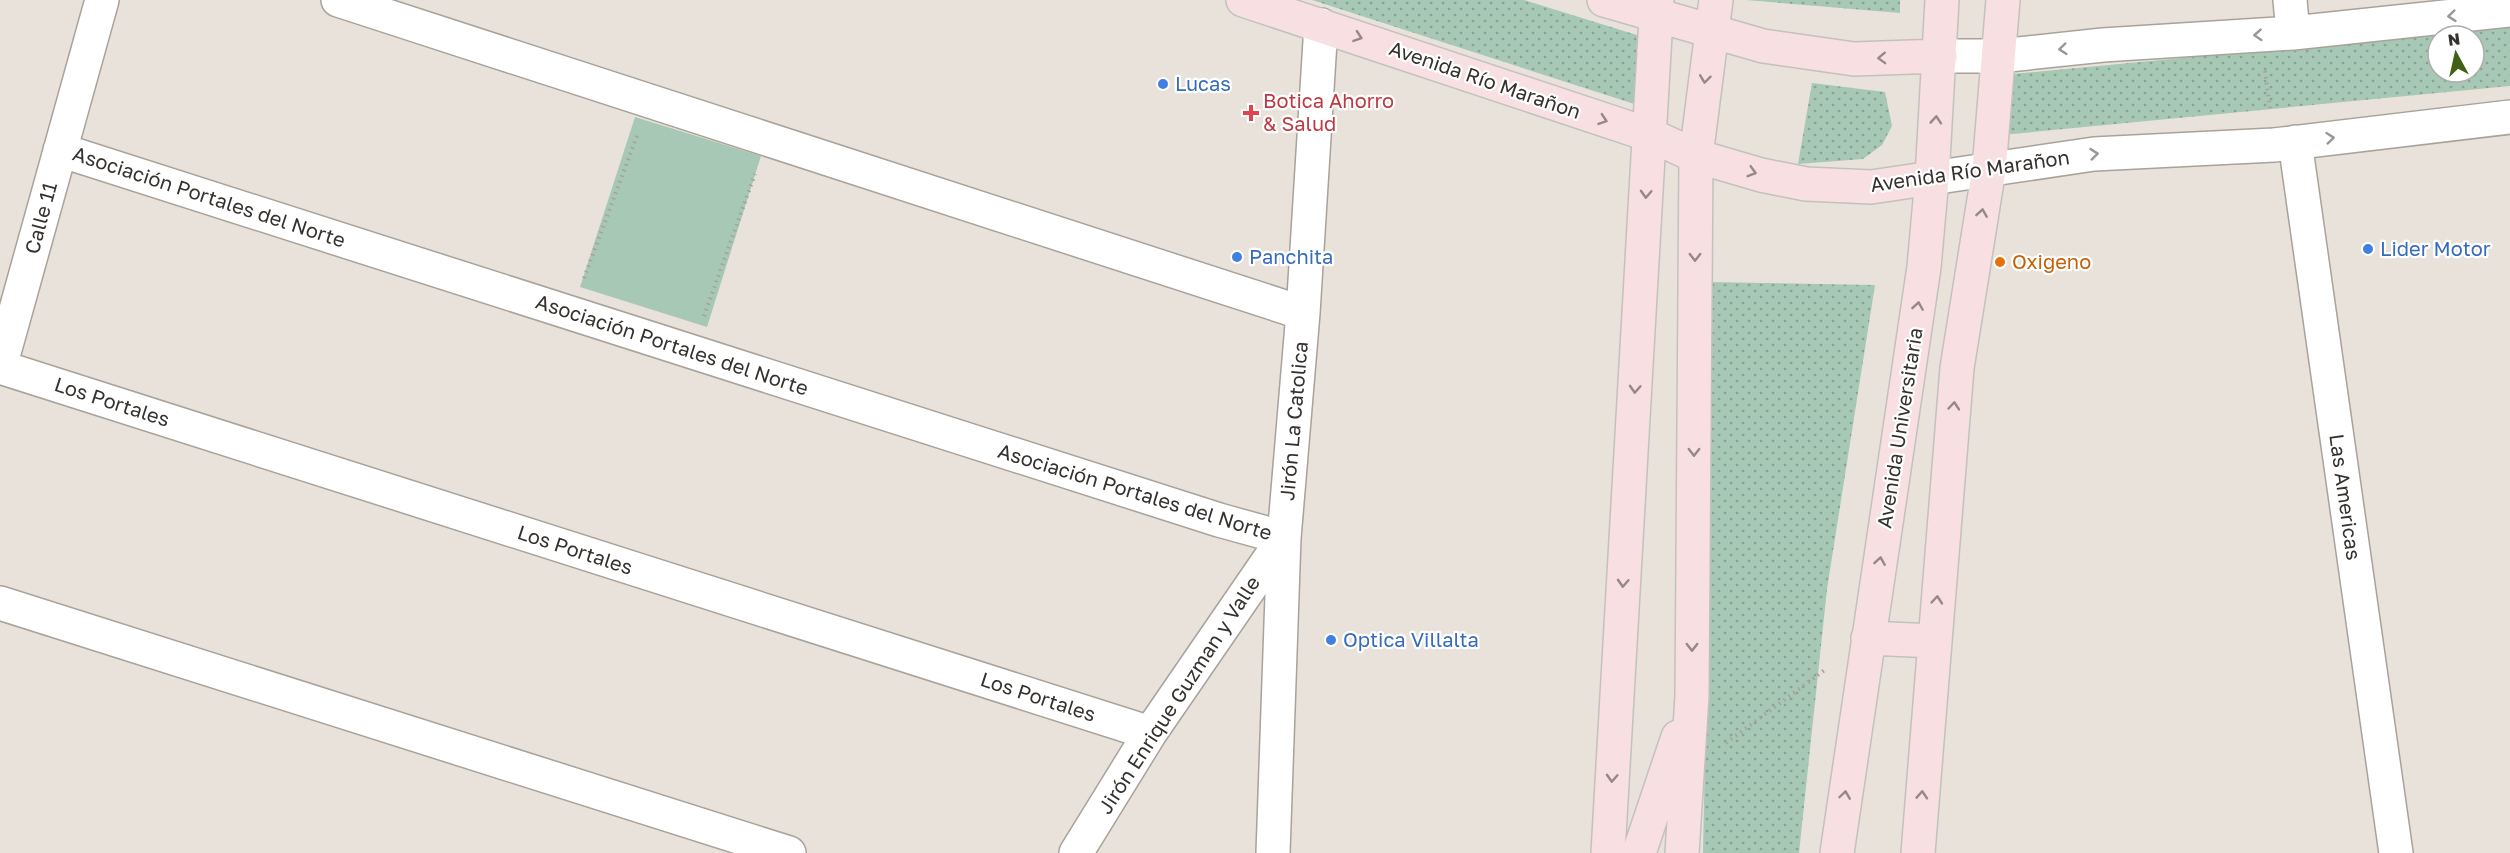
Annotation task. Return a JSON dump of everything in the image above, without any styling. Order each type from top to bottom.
[{"type":"main road","name":"Avenida Río Marañon","points":[[1242,0],[1650,135],[1696,156],[1761,175],[1806,184],[1871,187],[1932,178]]},
{"type":"main road","points":[[1604,0],[1714,15],[1763,46],[1854,59],[1940,56]]},
{"type":"main road","name":"Avenida Universitaria","points":[[1836,853],[1924,267],[1932,178],[1942,0]]},
{"type":"main road","points":[[1918,853],[1957,368],[1989,169],[2003,0]]},
{"type":"main road","points":[[1608,853],[1656,7]]},
{"type":"main road","points":[[1682,853],[1692,696],[1696,156],[1714,15]]},
{"type":"main road","points":[[1868,638],[1934,640]]},
{"type":"main road","points":[[1639,853],[1692,696]]},
{"type":"street","name":"Calle 11","points":[[0,367],[102,0]]},
{"type":"street","points":[[338,0],[1303,313]]},
{"type":"street","points":[[2290,0],[2293,33]]},
{"type":"street","points":[[1940,56],[1999,56],[2103,45],[2293,33],[2510,10]]},
{"type":"street","name":"Jirón La Catolica","points":[[1272,853],[1284,538],[1303,313],[1321,25]]},
{"type":"street","name":"Avenida Río Marañon","points":[[1932,178],[2094,154],[2284,143],[2510,117]]},
{"type":"street","name":"Las Americas","points":[[2284,143],[2396,853]]},
{"type":"street","name":"Asociación Portales del Norte","points":[[60,150],[1219,520],[1284,538]]},
{"type":"street","name":"Los Portales","points":[[0,367],[1150,733]]},
{"type":"street","name":"Jirón Enrique Guzman y Valle","points":[[1076,853],[1150,733],[1284,538]]},
{"type":"street","points":[[0,603],[789,853]]},
{"type":"path","points":[[2261,34],[2284,143]]},
{"type":"path","points":[[572,313],[650,101]]},
{"type":"path","points":[[692,351],[767,139]]},
{"type":"path","points":[[1687,772],[1868,638]]},
{"type":"green space","points":[[1312,0],[1524,0],[1669,45],[1662,113]]},
{"type":"green space","points":[[1746,0],[1900,0],[1900,13]]},
{"type":"green space","points":[[2510,27],[2510,86],[2002,135],[2002,75],[2426,35],[2426,84],[2486,84],[2486,29]]},
{"type":"green space","points":[[1812,83],[1885,92],[1892,126],[1882,145],[1863,159],[1798,164]]},
{"type":"green space","points":[[635,117],[761,156],[707,327],[580,287]]},
{"type":"green space","points":[[1707,282],[1875,285],[1827,589],[1799,853],[1703,853],[1710,503]]},
{"type":"place","name":"Lucas","points":[[1163,84]]},
{"type":"place","name":"Botica Ahorro & Salud","points":[[1251,113]]},
{"type":"place","name":"Lider Motor","points":[[2368,249]]},
{"type":"place","name":"Panchita","points":[[1237,257]]},
{"type":"place","name":"Oxigeno","points":[[2000,262]]},
{"type":"place","name":"Optica Villalta","points":[[1331,640]]}]
